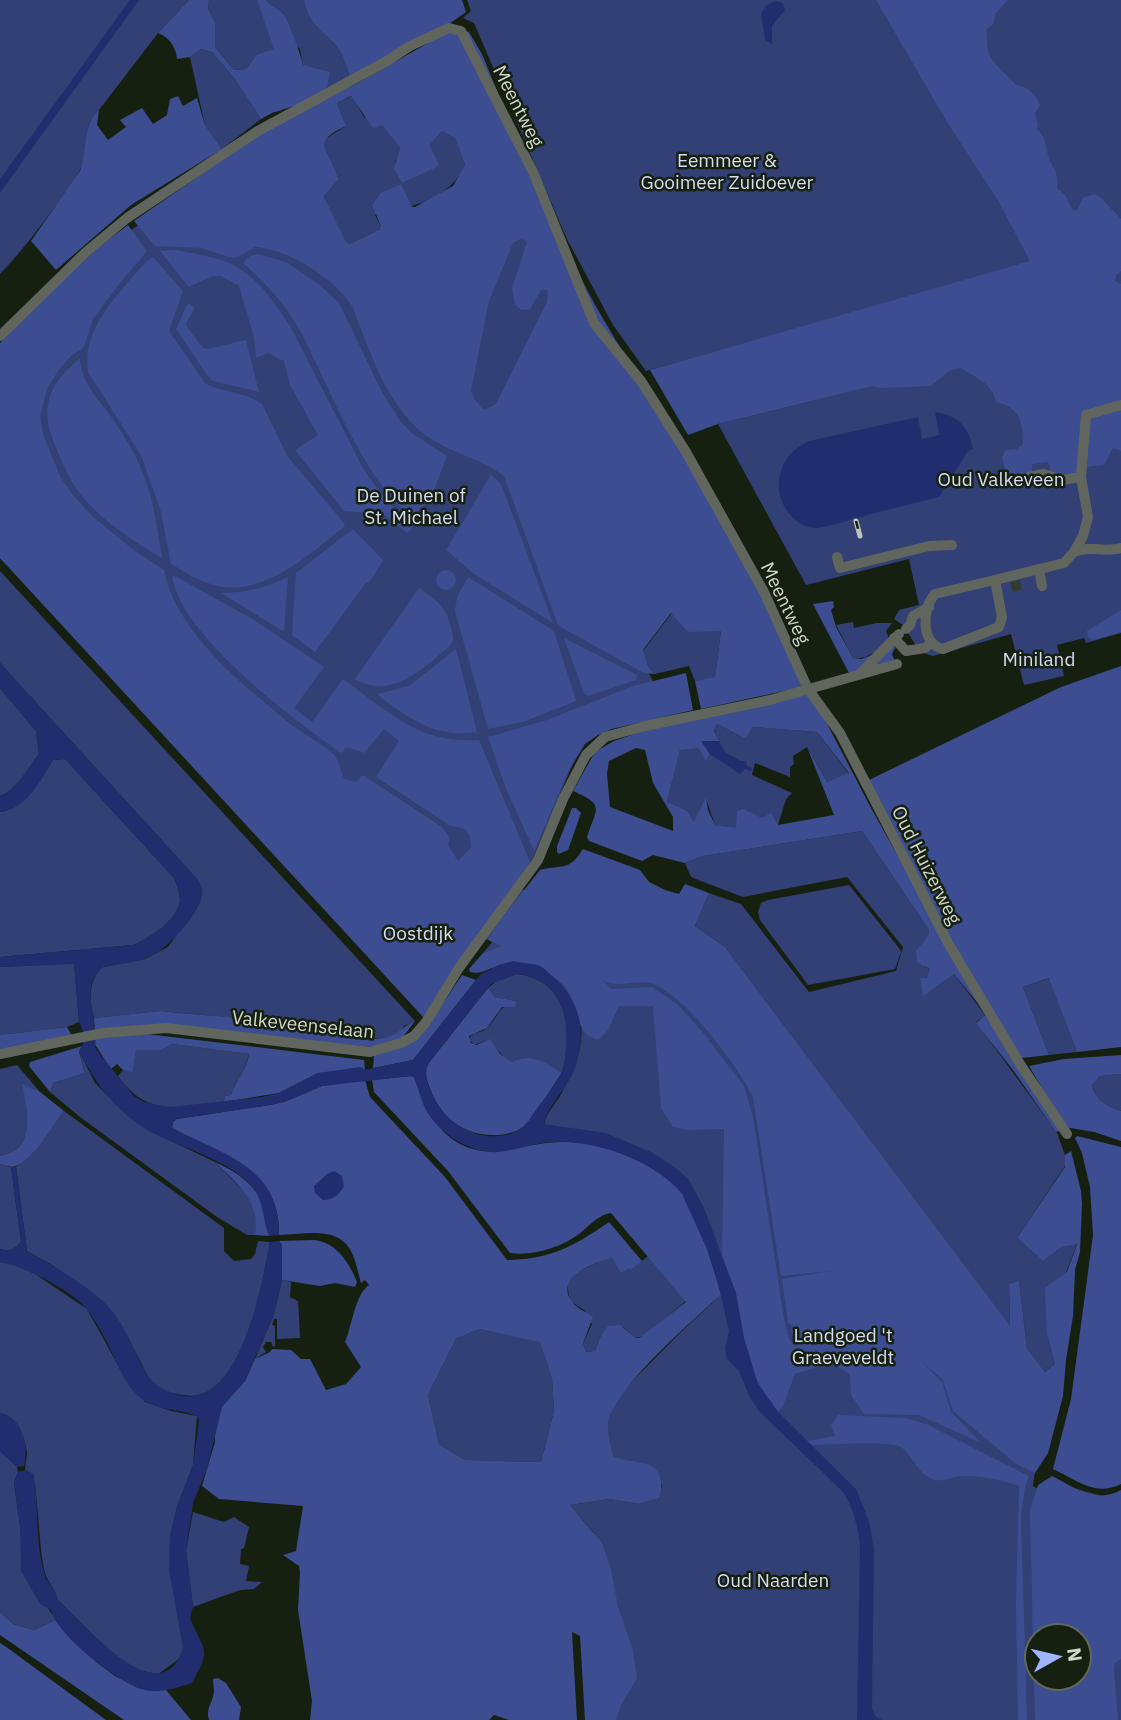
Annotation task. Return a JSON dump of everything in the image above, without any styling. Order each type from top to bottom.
[{"type":"street","name":"Meentweg","points":[[0,336],[86,252],[127,218],[258,131],[410,46],[449,28],[461,31],[534,174],[594,323],[641,381],[686,452],[764,592],[808,689]]},
{"type":"street","points":[[995,580],[1002,617],[999,627],[943,649],[931,643],[926,624],[930,600],[935,594],[1063,563],[1074,552],[1083,536],[1088,517],[1081,477],[1086,415],[1121,405]]},
{"type":"street","points":[[1028,477],[1044,474],[1062,480],[1081,477]]},
{"type":"street","points":[[837,557],[840,568],[905,551],[952,545]]},
{"type":"street","points":[[1074,552],[1092,547],[1105,551],[1121,548]]},
{"type":"street","points":[[1039,569],[1042,586]]},
{"type":"street","points":[[860,674],[911,625],[913,616],[929,607]]},
{"type":"street","points":[[900,633],[906,651],[925,648],[931,643]]},
{"type":"street","points":[[808,689],[897,664]]},
{"type":"street","name":"Valkeveenselaan","points":[[0,1054],[103,1033],[166,1028],[375,1052],[401,1043],[414,1036],[426,1022],[459,968],[538,860],[563,799],[586,755],[605,737],[808,689]]},
{"type":"street","name":"Oud Huizerweg","points":[[808,689],[840,733],[948,943],[1020,1064],[1067,1134]]},
{"type":"green space","points":[[0,0],[189,0],[158,33],[93,116],[83,162],[76,178],[31,239],[0,274]]},
{"type":"green space","points":[[189,0],[209,0],[208,9],[215,22],[215,47],[234,70],[246,69],[257,54],[274,49],[257,0],[266,0],[286,18],[303,65],[330,72],[325,96],[261,119],[234,78],[212,52],[201,49],[190,57],[177,59],[171,43],[158,33]]},
{"type":"green space","points":[[209,0],[257,0],[275,49],[257,54],[246,69],[234,70],[215,47],[215,22],[208,9]]},
{"type":"green space","points":[[266,0],[304,0],[312,20],[340,52],[351,80],[325,96],[303,65],[300,49],[294,43],[292,32]]},
{"type":"green space","points":[[304,0],[462,0],[466,12],[439,31],[351,80],[340,52],[312,20]]},
{"type":"green space","name":"Eemmeer & Gooimeer Zuidoever","points":[[467,0],[1121,0],[1121,633],[1086,643],[1084,638],[1057,645],[1064,676],[1024,685],[1011,634],[933,656],[920,652],[903,625],[894,619],[899,610],[919,605],[909,559],[806,585],[718,424],[977,360],[1005,270],[646,371],[613,325],[567,239],[474,23],[463,18],[471,11]]},
{"type":"green space","points":[[876,0],[1008,0],[995,14],[994,23],[986,30],[988,52],[994,63],[1016,85],[1028,89],[1038,101],[1040,105],[1035,114],[1037,129],[1044,138],[1056,173],[1057,188],[1065,195],[1073,210],[1077,211],[1083,198],[1094,194],[1121,219],[1121,271],[1116,275],[1115,281],[1121,284],[1121,451],[1113,448],[1104,465],[1086,467],[1053,485],[1048,462],[1032,464],[1032,477],[1024,480],[1006,473],[1002,458],[1006,450],[1017,449],[1023,444],[1021,422],[1010,408],[996,402],[987,385],[961,368],[950,370],[931,386],[873,386],[718,424],[688,435],[650,370],[1030,261],[999,202],[947,122]]},
{"type":"green space","points":[[461,29],[469,32],[482,54],[561,248],[702,485],[766,601],[806,686],[701,709],[695,681],[715,677],[721,631],[688,632],[671,613],[643,650],[648,666],[655,674],[644,673],[558,625],[504,476],[436,442],[405,416],[384,382],[352,306],[334,285],[295,259],[268,249],[255,247],[232,258],[201,248],[155,246],[134,221],[274,124],[354,85],[446,33]],"holes":[[[351,96],[373,128],[382,125],[400,148],[394,168],[402,183],[437,167],[439,164],[430,145],[442,131],[455,138],[465,165],[453,186],[415,207],[412,207],[401,184],[381,193],[372,205],[381,226],[379,230],[349,244],[324,196],[339,179],[324,145],[329,135],[346,126],[337,103]],[[522,238],[527,242],[512,288],[515,305],[521,310],[530,309],[541,290],[548,290],[547,302],[496,404],[484,410],[474,399],[471,390],[489,301],[513,243]]]},
{"type":"green space","points":[[457,44],[795,682],[729,633],[671,606],[636,648],[660,695],[585,735],[533,858],[510,889],[615,897],[1038,1450],[1033,1486],[1047,1495],[1059,1484],[1106,1497],[1121,1491],[1121,1720],[608,1720],[594,1533],[570,1505],[610,1499],[638,1504],[660,1498],[662,1484],[547,1467],[721,1295],[723,1303],[736,1293],[629,1143],[544,1125],[548,1113],[571,1075],[579,1053],[582,1030],[576,1007],[552,976],[491,968],[483,953],[493,941],[477,937],[130,697],[0,558],[0,347],[125,234],[222,170],[342,255],[479,180],[458,146],[465,165],[449,187],[427,201],[375,215],[381,226],[379,230],[346,243],[324,196],[339,179],[324,145],[325,139],[346,126],[337,103],[352,96],[364,117],[382,124],[400,148],[395,162],[402,183],[439,164],[430,145],[442,131],[449,134]]},
{"type":"green space","points":[[201,49],[212,52],[234,78],[261,119],[222,149],[205,125],[190,57]]},
{"type":"green space","points":[[178,96],[183,106],[197,98],[205,125],[222,149],[131,205],[56,270],[31,241],[80,171],[90,122],[94,116],[99,110],[97,125],[108,140],[126,127],[120,120],[142,108],[153,124],[167,115],[170,99]]},
{"type":"green space","name":"Oostdijk","points":[[128,225],[147,251],[93,319],[84,347],[71,356],[47,389],[40,417],[43,434],[60,476],[94,518],[164,570],[171,593],[183,616],[215,657],[235,677],[293,726],[333,754],[344,779],[356,782],[363,775],[442,827],[450,838],[448,845],[458,861],[471,848],[470,836],[465,829],[449,825],[376,777],[399,741],[384,729],[364,753],[347,747],[341,753],[320,738],[269,698],[217,649],[195,624],[180,599],[172,576],[254,620],[324,667],[294,708],[312,722],[343,679],[390,714],[422,731],[458,740],[479,740],[530,862],[424,1018],[0,558],[0,343],[61,281]]},
{"type":"green space","points":[[176,250],[210,257],[239,268],[271,299],[290,326],[364,470],[382,495],[413,527],[407,533],[383,514],[344,511],[295,450],[318,435],[290,385],[284,361],[268,353],[256,358],[254,337],[239,286],[221,276],[212,276],[189,287],[160,251]]},
{"type":"green space","name":"De Duinen of St. Michael","points":[[258,254],[286,262],[320,285],[339,303],[381,390],[400,421],[413,434],[447,456],[431,498],[413,517],[396,503],[364,458],[310,350],[287,311],[243,263],[250,256]]},
{"type":"green space","points":[[153,257],[183,291],[169,331],[205,383],[251,398],[263,406],[288,457],[344,523],[345,526],[298,563],[262,582],[243,587],[224,587],[201,580],[171,564],[161,512],[141,455],[88,372],[89,345],[98,322],[121,290]]},
{"type":"green space","points":[[188,303],[195,307],[187,327],[203,348],[246,340],[259,392],[213,381],[207,375],[176,329]]},
{"type":"green space","points":[[80,358],[88,385],[125,438],[144,475],[154,511],[162,558],[137,543],[90,505],[72,482],[56,448],[48,423],[50,396],[59,380]]},
{"type":"green space","points":[[491,475],[501,484],[553,623],[474,574],[446,550]]},
{"type":"green space","points":[[353,529],[383,560],[371,580],[365,584],[315,652],[292,635],[296,573]]},
{"type":"green space","points":[[446,570],[453,573],[456,580],[453,587],[446,590],[439,587],[436,580],[439,573]]},
{"type":"green space","points":[[0,571],[415,1021],[391,1037],[370,1039],[313,1025],[161,1011],[94,1018],[91,991],[98,972],[103,967],[145,959],[168,947],[197,907],[198,880],[0,663]]},
{"type":"green space","points":[[288,577],[284,630],[221,593],[255,589]]},
{"type":"green space","points":[[468,577],[554,631],[576,701],[523,722],[488,729],[455,611],[457,597]]},
{"type":"green space","points":[[419,588],[445,612],[453,636],[451,645],[420,671],[399,682],[377,686],[355,679]]},
{"type":"green space","points":[[833,601],[834,607],[831,610],[836,627],[853,658],[861,659],[896,646],[892,654],[895,662],[850,675],[813,604]]},
{"type":"green space","points":[[1121,610],[1121,632],[1093,640],[1088,637],[1087,631]]},
{"type":"green space","points":[[672,613],[721,631],[715,678],[695,681],[689,666],[655,674],[648,666],[643,651]]},
{"type":"green space","points":[[853,622],[854,628],[892,623],[886,631],[890,641],[868,656],[853,658],[836,625]]},
{"type":"green space","points":[[564,638],[637,675],[636,680],[588,696],[584,693]]},
{"type":"green space","points":[[456,649],[477,732],[436,730],[409,717],[378,694],[409,686]]},
{"type":"green space","points":[[1121,666],[1121,1047],[1077,1052],[1049,978],[1023,987],[1049,1055],[1021,1058],[966,975],[869,780],[1061,687]]},
{"type":"green space","points":[[686,673],[693,710],[612,729],[585,744],[568,772],[534,851],[505,786],[488,737],[547,720],[633,686]]},
{"type":"green space","points":[[0,688],[36,731],[39,754],[17,784],[0,796]]},
{"type":"green space","points":[[811,693],[871,808],[984,1011],[954,974],[923,996],[920,978],[927,978],[930,969],[917,962],[916,951],[928,936],[929,930],[862,831],[703,856],[685,863],[653,855],[642,861],[589,841],[587,837],[596,808],[590,800],[573,791],[595,752],[614,741],[643,731]],"holes":[[[717,724],[746,739],[753,727],[817,732],[849,773],[827,782],[807,747],[834,815],[778,825],[771,813],[762,818],[743,809],[737,811],[736,828],[715,825],[706,797],[694,822],[687,811],[667,802],[680,750],[698,748],[706,761],[710,754],[702,742],[719,741],[714,730]],[[636,748],[645,750],[653,783],[673,817],[673,831],[610,807],[607,774],[609,761]]]},
{"type":"green space","points":[[717,724],[746,739],[753,727],[817,732],[849,774],[827,782],[807,747],[793,756],[794,764],[790,767],[790,777],[755,763],[752,775],[792,793],[786,799],[778,825],[762,818],[737,829],[715,825],[706,799],[694,823],[667,802],[680,749],[698,748],[706,760],[710,754],[723,762],[750,770],[723,751],[714,729]]},
{"type":"green space","points":[[65,759],[174,878],[180,900],[178,907],[162,927],[133,945],[0,957],[0,812],[25,800],[53,760]]},
{"type":"green space","points":[[572,808],[581,813],[568,850],[559,854],[557,846]]},
{"type":"green space","points":[[862,831],[929,930],[925,967],[930,969],[923,995],[954,974],[985,1015],[976,1022],[1057,1133],[1065,1155],[1065,1166],[1017,1238],[1043,1261],[1062,1247],[1077,1243],[1047,1325],[1055,1364],[1045,1372],[1027,1348],[1019,1280],[1009,1284],[1010,1327],[725,947],[695,926],[709,893],[741,904],[809,992],[896,971],[903,947],[847,877],[743,897],[693,878],[685,863],[703,856]]},
{"type":"green space","name":"Landgoed 't Graeveveldt","points":[[583,849],[640,870],[649,882],[679,894],[685,884],[709,893],[695,926],[725,947],[1010,1326],[1009,1284],[1019,1280],[1027,1348],[1045,1372],[1055,1364],[1047,1335],[1045,1288],[1067,1272],[1077,1244],[1062,1247],[1043,1261],[1017,1238],[1065,1167],[1065,1155],[1071,1151],[1082,1204],[1073,1316],[1063,1396],[1048,1453],[1035,1473],[1015,1463],[953,1411],[943,1380],[919,1359],[942,1382],[951,1412],[981,1443],[919,1415],[864,1414],[851,1395],[850,1374],[831,1363],[795,1374],[783,1406],[778,1412],[751,1367],[722,1255],[724,1129],[689,1130],[673,1127],[661,1108],[653,1006],[619,1006],[608,1030],[599,1039],[585,1032],[567,990],[549,974],[516,963],[501,964],[482,972],[470,972],[469,969],[483,953],[502,946],[488,940],[498,923],[540,870],[565,866]],"holes":[[[602,980],[609,983],[650,983],[669,993],[711,1035],[736,1068],[753,1097],[781,1276],[831,1271],[782,1279],[788,1322],[802,1334],[799,1335],[790,1328],[798,1350],[789,1339],[784,1319],[753,1117],[744,1086],[677,1004],[652,987],[612,989]]]},
{"type":"green space","points":[[849,885],[899,948],[901,952],[895,969],[808,985],[760,920],[758,912],[761,903]]},
{"type":"green space","points":[[74,963],[79,1022],[67,1027],[0,1035],[0,967]]},
{"type":"green space","points":[[517,974],[534,978],[548,986],[563,1010],[567,1041],[562,1073],[538,1060],[512,1062],[487,1040],[474,1045],[469,1039],[487,1028],[499,1012],[516,1001],[495,997],[488,988],[497,981]]},
{"type":"green space","points":[[462,975],[476,980],[413,1060],[373,1068],[374,1055],[395,1049],[434,1017]]},
{"type":"green space","points":[[1050,978],[1077,1052],[1049,1055],[1023,987]]},
{"type":"green space","points":[[488,988],[495,997],[516,1001],[515,1007],[502,1007],[487,1028],[469,1036],[471,1043],[476,1045],[490,1039],[500,1054],[512,1062],[532,1059],[544,1062],[562,1073],[524,1126],[499,1135],[471,1131],[450,1119],[434,1099],[425,1072],[428,1064]]},
{"type":"green space","points":[[161,1011],[310,1025],[374,1039],[392,1035],[415,1021],[403,1037],[378,1048],[220,1031],[95,1032],[94,1018]]},
{"type":"green space","points":[[985,1015],[1062,1130],[1056,1132],[976,1023]]},
{"type":"green space","points":[[67,1027],[72,1036],[0,1050],[0,1035]]},
{"type":"green space","points":[[147,1034],[364,1060],[365,1070],[318,1073],[279,1093],[223,1102],[225,1096],[231,1095],[249,1054],[172,1044],[161,1050],[136,1050],[133,1072],[123,1070],[117,1064],[111,1069],[94,1043],[96,1036]]},
{"type":"green space","points":[[172,1044],[249,1054],[231,1095],[225,1096],[223,1102],[165,1107],[141,1098],[118,1076],[123,1070],[133,1071],[136,1049],[161,1050]]},
{"type":"green space","points":[[82,1046],[79,1052],[85,1073],[53,1083],[50,1092],[29,1066],[30,1062]]},
{"type":"green space","points":[[79,1051],[95,1083],[119,1107],[152,1132],[215,1162],[251,1198],[257,1224],[255,1235],[247,1235],[217,1217],[50,1092],[53,1083],[85,1073]]},
{"type":"green space","points":[[1121,1055],[1121,1074],[1100,1076],[1092,1085],[1102,1102],[1121,1111],[1121,1141],[1094,1132],[1065,1127],[1029,1066],[1064,1059]]},
{"type":"green space","points":[[17,1065],[40,1092],[23,1085],[29,1110],[27,1132],[17,1148],[0,1156],[0,1069]]},
{"type":"green space","points":[[1121,1074],[1121,1111],[1102,1102],[1092,1085],[1100,1076]]},
{"type":"green space","points":[[414,1077],[437,1124],[456,1142],[468,1147],[490,1151],[552,1142],[576,1142],[607,1148],[638,1160],[677,1187],[684,1196],[703,1238],[721,1295],[639,1374],[613,1408],[608,1423],[613,1456],[655,1469],[660,1475],[660,1498],[638,1504],[610,1499],[570,1505],[602,1543],[611,1569],[618,1607],[633,1650],[637,1678],[621,1705],[616,1720],[585,1720],[580,1636],[572,1632],[577,1720],[509,1720],[494,1715],[489,1720],[310,1720],[312,1701],[298,1610],[300,1572],[299,1566],[283,1555],[296,1551],[303,1506],[219,1499],[202,1486],[222,1406],[245,1381],[255,1359],[272,1349],[291,1350],[301,1359],[310,1359],[326,1390],[346,1384],[361,1367],[345,1342],[360,1295],[369,1285],[365,1280],[361,1283],[351,1251],[337,1238],[319,1233],[279,1235],[277,1211],[270,1193],[259,1178],[228,1156],[172,1128],[177,1119],[270,1105],[322,1086],[365,1080],[370,1097],[445,1177],[507,1260],[536,1257],[561,1250],[609,1222],[642,1261],[631,1270],[630,1268],[621,1273],[612,1257],[580,1271],[569,1283],[567,1290],[572,1302],[593,1317],[583,1343],[586,1352],[595,1351],[608,1326],[620,1325],[639,1338],[686,1302],[611,1213],[598,1218],[572,1239],[555,1247],[537,1252],[510,1253],[448,1171],[374,1092],[372,1080]],"holes":[[[479,1329],[540,1342],[552,1379],[554,1411],[541,1462],[465,1460],[439,1444],[428,1395],[456,1339]]]},
{"type":"green space","points":[[22,1084],[40,1092],[64,1111],[30,1156],[10,1167],[0,1164],[0,1156],[20,1146],[25,1137],[27,1117]]},
{"type":"green space","points":[[64,1111],[224,1228],[224,1251],[234,1261],[251,1259],[258,1241],[270,1242],[262,1284],[246,1338],[220,1382],[203,1393],[183,1395],[154,1384],[135,1352],[76,1283],[27,1251],[16,1167],[45,1138]]},
{"type":"green space","points":[[1077,1136],[1121,1147],[1121,1484],[1103,1489],[1086,1485],[1053,1469],[1071,1399],[1093,1235],[1090,1187],[1082,1153],[1075,1138]]},
{"type":"green space","points":[[215,1162],[238,1174],[256,1192],[263,1208],[269,1236],[255,1235],[256,1222],[251,1202]]},
{"type":"green space","points":[[0,1164],[11,1167],[21,1241],[9,1250],[0,1249]]},
{"type":"green space","points":[[314,1240],[329,1245],[341,1254],[357,1282],[355,1287],[335,1283],[320,1286],[282,1280],[282,1245],[279,1241]]},
{"type":"green space","points":[[612,1256],[632,1269],[648,1256],[686,1301],[643,1336],[636,1338],[623,1327],[600,1336],[595,1351],[586,1352],[583,1343],[592,1324],[584,1310],[570,1301],[567,1284],[575,1273]]},
{"type":"green space","points":[[0,1262],[16,1265],[35,1274],[87,1309],[125,1378],[145,1402],[197,1416],[193,1465],[177,1507],[170,1537],[183,1648],[180,1658],[160,1673],[147,1672],[133,1666],[105,1646],[57,1600],[45,1573],[33,1474],[25,1470],[27,1453],[24,1441],[11,1418],[0,1413]]},
{"type":"green space","points":[[282,1280],[291,1282],[290,1297],[298,1301],[300,1338],[277,1339],[277,1319],[274,1319],[272,1325],[275,1326],[275,1346],[266,1342],[263,1347],[266,1352],[255,1359],[274,1314]]},
{"type":"green space","points":[[479,1329],[540,1341],[552,1379],[554,1411],[541,1462],[465,1460],[439,1444],[428,1395],[456,1339]]},
{"type":"green space","points":[[838,1415],[905,1418],[926,1424],[1029,1476],[1021,1516],[1023,1692],[1026,1692],[1027,1720],[1018,1720],[1016,1606],[1019,1486],[975,1477],[958,1476],[935,1480],[924,1474],[901,1447],[895,1445],[811,1445],[807,1441],[835,1436],[831,1425]]},
{"type":"green space","points":[[0,1451],[17,1467],[14,1483],[20,1526],[48,1608],[56,1620],[34,1630],[13,1624],[0,1612]]},
{"type":"green space","points":[[1052,1476],[1094,1495],[1111,1494],[1121,1490],[1121,1659],[1115,1663],[1114,1670],[1118,1720],[1035,1720],[1034,1692],[1093,1692],[1093,1622],[1033,1622],[1030,1511],[1038,1485]]},
{"type":"green space","points":[[193,1512],[224,1522],[234,1517],[249,1527],[244,1548],[241,1549],[240,1564],[249,1566],[246,1581],[262,1582],[254,1589],[240,1590],[193,1607],[186,1551]]},
{"type":"green space","points":[[0,1612],[13,1624],[34,1630],[56,1620],[96,1662],[138,1688],[166,1690],[191,1720],[124,1720],[0,1635]]},
{"type":"green space","points":[[0,1643],[9,1649],[106,1720],[0,1720]]},
{"type":"green space","points":[[218,1678],[226,1683],[241,1707],[239,1720],[209,1720],[208,1711],[214,1693],[213,1679]]},
{"type":"shaded area","points":[[130,0],[139,0],[0,193],[0,179]]},
{"type":"shaded area","points":[[776,1],[783,3],[785,10],[772,26],[772,44],[765,40],[761,13],[767,5]]},
{"type":"shaded area","points":[[935,412],[950,416],[961,423],[969,434],[973,449],[968,451],[939,497],[816,528],[801,524],[784,506],[779,490],[780,475],[788,457],[797,448],[809,441],[918,417],[922,439],[939,435]]},
{"type":"shaded area","points":[[0,663],[194,875],[202,889],[202,897],[192,917],[158,952],[134,962],[103,967],[97,973],[91,989],[95,1032],[84,1034],[79,1022],[74,964],[0,967],[0,957],[133,945],[155,933],[169,921],[178,907],[179,891],[174,878],[65,759],[53,760],[26,799],[0,812],[0,796],[17,784],[39,754],[36,731],[0,688]]},
{"type":"shaded area","points":[[701,741],[719,741],[730,755],[737,760],[746,761],[747,766],[752,768],[751,771],[745,769],[740,774],[710,754]]},
{"type":"shaded area","points":[[513,961],[542,967],[570,995],[579,1018],[581,1043],[575,1068],[544,1124],[606,1133],[653,1153],[689,1180],[704,1208],[736,1293],[744,1338],[758,1384],[778,1412],[856,1489],[869,1521],[874,1550],[872,1708],[875,1716],[882,1720],[857,1720],[860,1547],[853,1512],[843,1492],[759,1411],[750,1398],[739,1371],[727,1359],[725,1348],[729,1331],[718,1283],[707,1249],[682,1194],[671,1182],[641,1162],[605,1148],[586,1144],[552,1142],[499,1152],[468,1146],[449,1135],[433,1120],[425,1108],[414,1077],[411,1076],[322,1086],[284,1102],[176,1119],[172,1128],[228,1155],[259,1178],[270,1193],[277,1212],[279,1235],[269,1236],[258,1196],[247,1181],[223,1164],[153,1133],[129,1117],[101,1087],[79,1051],[86,1038],[96,1036],[95,1048],[134,1096],[144,1102],[169,1107],[262,1097],[279,1093],[318,1073],[361,1067],[365,1070],[413,1060],[480,975]],"holes":[[[517,974],[531,977],[551,989],[562,1008],[566,1031],[563,1068],[554,1085],[522,1128],[501,1136],[480,1135],[460,1127],[444,1113],[430,1090],[428,1064],[491,984]]]},
{"type":"shaded area","points":[[11,1167],[16,1167],[27,1251],[96,1295],[123,1327],[147,1376],[160,1387],[179,1395],[204,1394],[220,1381],[234,1362],[255,1310],[270,1242],[279,1241],[282,1245],[282,1280],[274,1314],[245,1381],[222,1407],[207,1469],[193,1503],[186,1551],[193,1607],[190,1618],[202,1644],[204,1656],[192,1683],[167,1690],[150,1691],[139,1688],[109,1671],[65,1633],[51,1610],[40,1604],[21,1571],[20,1526],[14,1483],[18,1472],[25,1470],[33,1474],[42,1563],[46,1578],[58,1600],[121,1658],[140,1669],[157,1673],[172,1667],[183,1648],[169,1570],[170,1537],[177,1507],[193,1465],[199,1421],[197,1416],[189,1413],[144,1401],[124,1377],[85,1307],[46,1279],[0,1262],[0,1249],[12,1250],[21,1241]]},
{"type":"shaded area","points":[[334,1171],[342,1176],[344,1186],[335,1196],[323,1200],[315,1193],[314,1186]]},
{"type":"shaded area","points":[[0,1413],[14,1420],[19,1427],[25,1442],[24,1466],[17,1467],[0,1451]]},
{"type":"tunnel","points":[[1015,581],[1018,594]]},
{"type":"railway","points":[[856,521],[860,536]]},
{"type":"park label","name":"Oud Valkeveen","points":[[1001,479]]},
{"type":"park label","name":"Miniland","points":[[1039,659]]},
{"type":"park label","name":"Oud Naarden","points":[[773,1580]]}]
